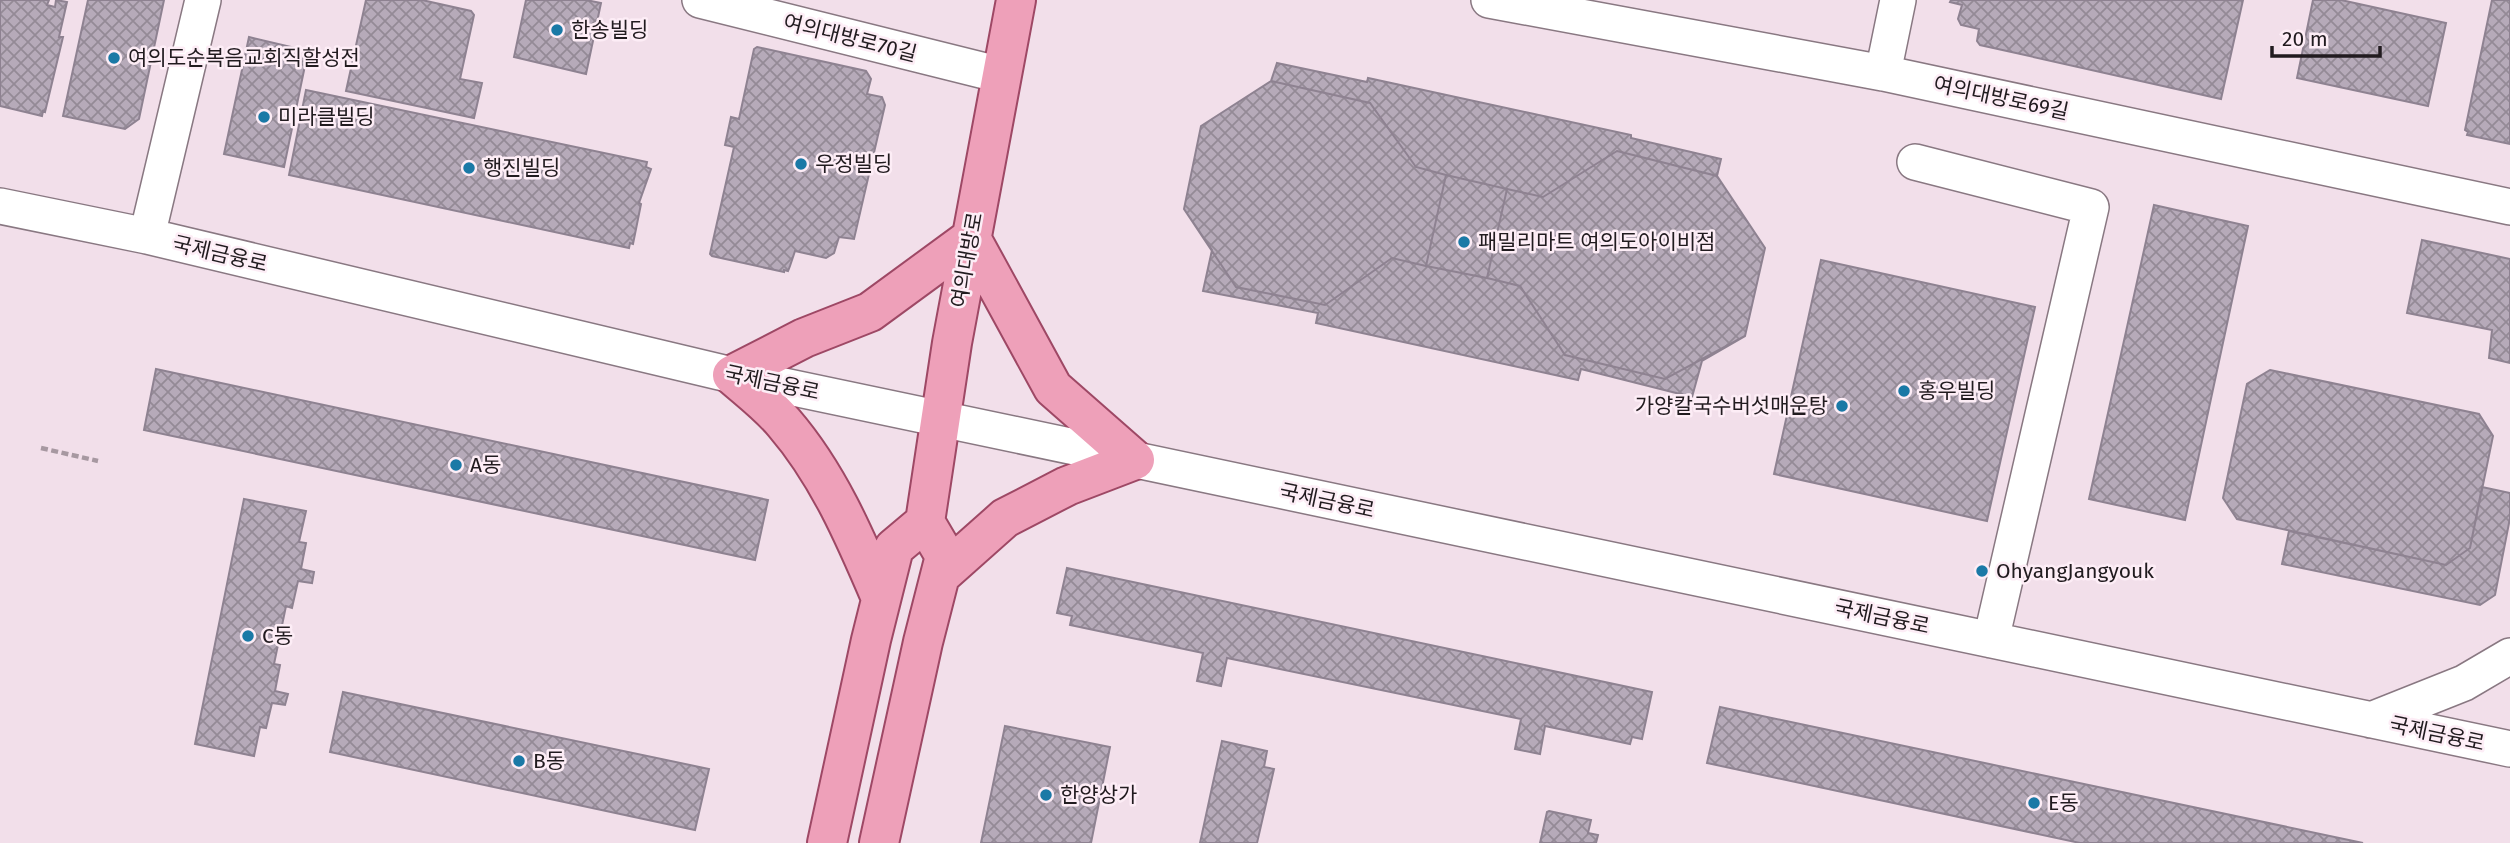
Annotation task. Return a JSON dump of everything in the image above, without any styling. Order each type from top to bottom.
[{"type":"main road","name":"여의대방로","points":[[925,522],[952,343],[1016,0]]},
{"type":"main road","points":[[881,598],[853,530],[816,466],[783,421],[732,375],[804,338],[870,312],[971,238],[1053,388],[1135,460],[1067,486],[1005,519],[942,574]]},
{"type":"main road","points":[[827,843],[894,548],[925,522],[945,556],[923,642],[879,843]]},
{"type":"street","name":"국제금융로","points":[[147,236],[203,0]]},
{"type":"street","name":"여의대방로70길","points":[[700,0],[1000,75]]},
{"type":"street","name":"여의대방로69길","points":[[1489,0],[1883,73],[2510,207]]},
{"type":"street","points":[[1883,73],[1898,0]]},
{"type":"street","points":[[1915,162],[2091,207],[1991,640]]},
{"type":"street","name":"국제금융로","points":[[0,206],[147,236],[732,375],[2510,749]]},
{"type":"street","points":[[2371,720],[2464,683],[2510,656]]},
{"type":"path","points":[[41,448],[98,461]]},
{"type":"building","points":[[0,0],[49,0],[47,5],[55,7],[56,0],[67,2],[59,37],[63,37],[42,116],[0,106]]},
{"type":"building","name":"여의도순복음교회직할성전","points":[[88,0],[164,0],[139,119],[125,129],[63,116]]},
{"type":"building","name":"행진빌딩","points":[[366,0],[422,0],[471,11],[474,15],[460,79],[482,83],[474,118],[346,91]]},
{"type":"building","name":"한송빌딩","points":[[526,0],[586,0],[601,3],[586,74],[514,57]]},
{"type":"building","points":[[2243,0],[2221,99],[1980,45],[1977,41],[1979,29],[1961,25],[1958,19],[1962,5],[1950,2]]},
{"type":"building","points":[[2313,0],[2341,0],[2446,23],[2428,106],[2297,78]]},
{"type":"building","points":[[2492,0],[2510,0],[2510,144],[2467,135],[2465,130]]},
{"type":"building","name":"미라클빌딩","points":[[249,37],[308,51],[284,167],[224,154]]},
{"type":"building","name":"우정빌딩","points":[[757,47],[866,71],[871,79],[867,94],[882,97],[885,105],[854,239],[839,237],[834,253],[826,258],[795,251],[788,271],[784,272],[710,254],[734,147],[725,145],[731,117],[739,119],[754,49]]},
{"type":"building","points":[[1277,63],[1367,82],[1368,78],[1631,135],[1631,138],[1721,159],[1717,176],[1765,248],[1745,336],[1702,361],[1692,397],[1581,369],[1578,380],[1316,323],[1318,313],[1203,291],[1212,250],[1184,209],[1201,126],[1271,81]]},
{"type":"building","points":[[1271,81],[1370,103],[1416,167],[1446,175],[1426,266],[1392,258],[1325,305],[1236,287],[1184,209],[1201,126]]},
{"type":"building","name":"행진빌딩","points":[[306,90],[647,162],[646,167],[651,169],[639,203],[641,204],[633,244],[630,243],[629,248],[289,175]]},
{"type":"building","points":[[1617,151],[1717,176],[1765,248],[1745,336],[1665,379],[1565,355],[1520,286],[1487,278],[1507,189],[1543,197]]},
{"type":"building","points":[[1446,175],[1507,189],[1487,278],[1426,266]]},
{"type":"building","points":[[2154,205],[2248,226],[2185,520],[2089,499]]},
{"type":"building","points":[[2422,240],[2510,259],[2510,363],[2489,358],[2492,330],[2407,313]]},
{"type":"building","name":"홍우빌딩","points":[[1821,260],[2035,307],[1987,521],[1774,474]]},
{"type":"building","name":"A동","points":[[156,369],[768,500],[755,560],[144,430]]},
{"type":"building","points":[[2270,370],[2479,414],[2493,436],[2470,548],[2446,565],[2237,519],[2223,498],[2247,384]]},
{"type":"building","points":[[2482,487],[2510,493],[2510,518],[2495,595],[2480,605],[2282,564],[2289,531],[2446,565],[2470,548]]},
{"type":"building","name":"C동","points":[[244,499],[306,511],[299,542],[306,543],[301,569],[314,572],[312,583],[298,581],[292,608],[286,606],[274,664],[280,665],[275,691],[288,694],[285,705],[272,703],[266,728],[260,727],[254,756],[195,744]]},
{"type":"building","points":[[1067,568],[1652,692],[1642,739],[1632,737],[1630,744],[1545,726],[1540,754],[1515,749],[1521,719],[1227,658],[1221,686],[1197,681],[1203,653],[1070,625],[1072,616],[1057,613]]},
{"type":"building","name":"B동","points":[[343,692],[709,769],[695,830],[330,752]]},
{"type":"building","name":"E동","points":[[1720,707],[2363,843],[2080,843],[1707,763]]},
{"type":"building","name":"한양상가","points":[[1005,726],[1110,747],[1091,843],[981,843]]},
{"type":"building","points":[[1222,741],[1267,751],[1264,767],[1274,769],[1257,843],[1200,843]]},
{"type":"building","points":[[1549,811],[1591,820],[1588,833],[1598,835],[1596,843],[1540,843]]},
{"type":"place","name":"한송빌딩","points":[[557,30]]},
{"type":"place","name":"여의도순복음교회직할성전","points":[[114,58]]},
{"type":"place","name":"미라클빌딩","points":[[264,117]]},
{"type":"place","name":"우정빌딩","points":[[801,164]]},
{"type":"place","name":"행진빌딩","points":[[469,168]]},
{"type":"place","name":"패밀리마트 여의도아이비점","points":[[1464,242]]},
{"type":"place","name":"홍우빌딩","points":[[1904,391]]},
{"type":"place","name":"가양칼국수버섯매운탕","points":[[1842,406]]},
{"type":"place","name":"A동","points":[[456,465]]},
{"type":"place","name":"OhyangJangyouk","points":[[1982,571]]},
{"type":"place","name":"C동","points":[[248,636]]},
{"type":"place","name":"B동","points":[[519,761]]},
{"type":"place","name":"한양상가","points":[[1046,795]]},
{"type":"place","name":"E동","points":[[2034,803]]}]
